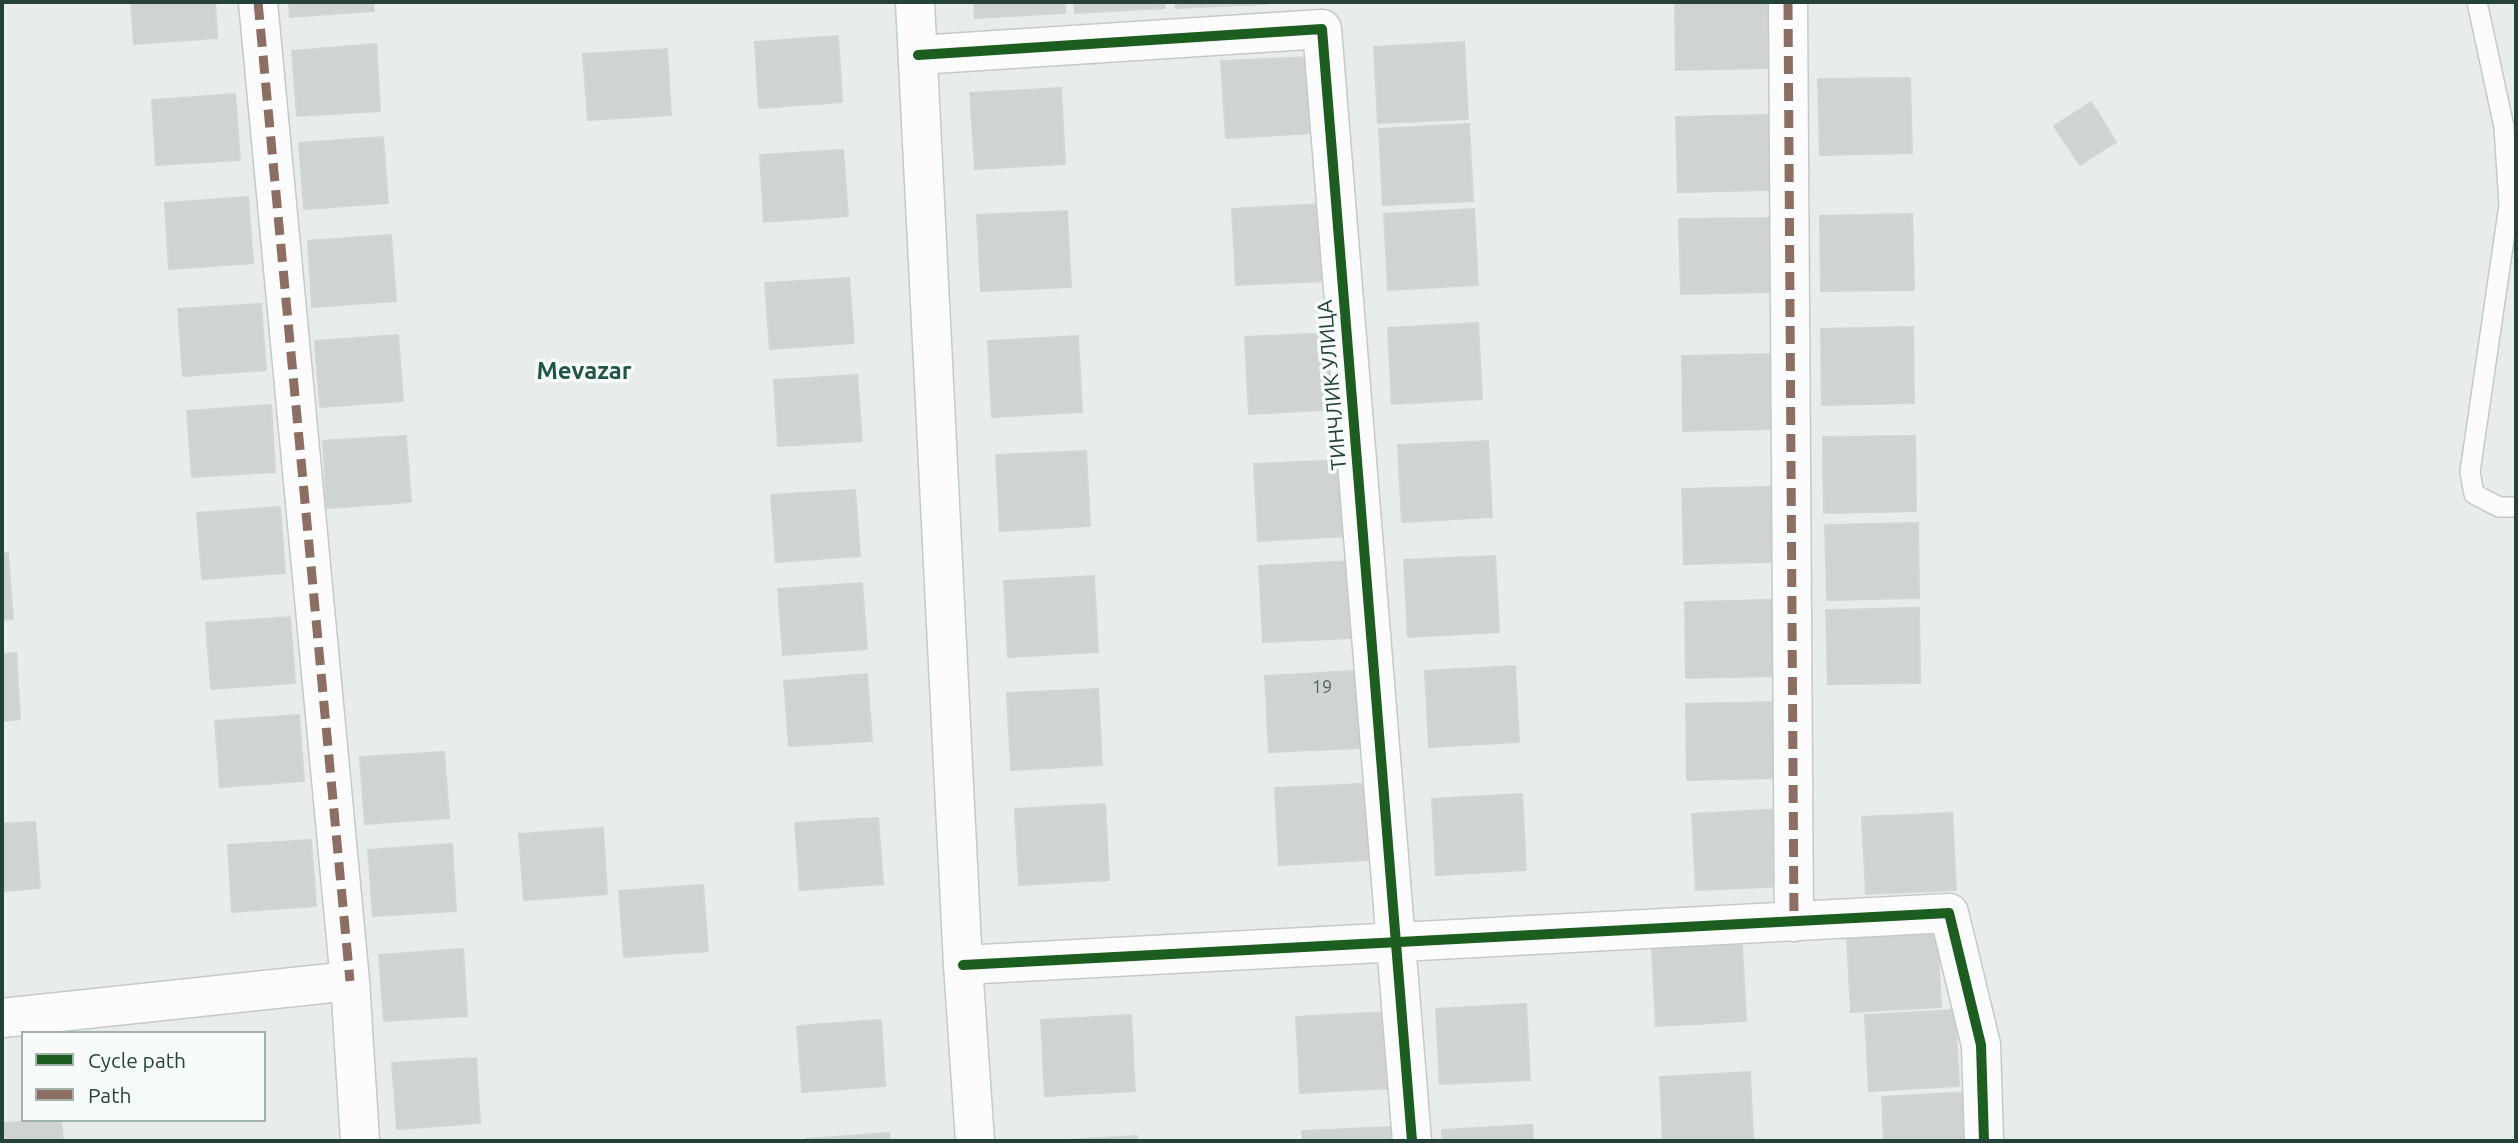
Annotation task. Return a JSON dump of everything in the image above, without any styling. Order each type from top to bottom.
[{"type":"street","points":[[258,2],[350,981],[360,1141]]},
{"type":"street","points":[[915,2],[963,965],[975,1141]]},
{"type":"street","points":[[1788,2],[1794,922]]},
{"type":"street","name":"ТИНЧЛИК УЛИЦА","points":[[918,55],[1322,29],[1412,1141]]},
{"type":"street","points":[[963,965],[1950,913],[1981,1045],[1984,1141]]},
{"type":"street","points":[[2,1018],[350,981]]},
{"type":"lane","points":[[2476,2],[2504,127],[2509,205],[2470,472],[2474,494],[2499,507],[2516,507]]},
{"type":"building","points":[[131,2],[215,2],[217,38],[134,44]]},
{"type":"building","points":[[289,2],[373,2],[374,11],[290,17]]},
{"type":"building","points":[[974,2],[1065,2],[1065,13],[975,18]]},
{"type":"building","points":[[1074,2],[1165,2],[1165,8],[1075,13]]},
{"type":"building","points":[[1175,2],[1266,2],[1266,4],[1176,8]]},
{"type":"building","points":[[1675,2],[1767,2],[1768,68],[1676,70]]},
{"type":"building","points":[[838,36],[842,102],[759,108],[755,42]]},
{"type":"building","points":[[1464,42],[1468,119],[1378,123],[1374,47]]},
{"type":"building","points":[[376,44],[380,111],[297,116],[292,51]]},
{"type":"building","points":[[667,49],[671,115],[588,120],[583,54]]},
{"type":"building","points":[[1312,57],[1316,133],[1226,138],[1221,61]]},
{"type":"building","points":[[1910,78],[1912,153],[1820,155],[1818,79]]},
{"type":"building","points":[[1061,88],[1065,164],[975,169],[970,93]]},
{"type":"building","points":[[235,94],[240,160],[156,165],[152,100]]},
{"type":"building","points":[[2091,102],[2116,142],[2080,165],[2054,126]]},
{"type":"building","points":[[1768,115],[1770,190],[1678,192],[1676,117]]},
{"type":"building","points":[[1469,124],[1473,201],[1383,205],[1379,129]]},
{"type":"building","points":[[383,137],[388,203],[304,209],[299,143]]},
{"type":"building","points":[[843,150],[848,216],[764,222],[760,155]]},
{"type":"building","points":[[248,197],[253,263],[169,269],[165,203]]},
{"type":"building","points":[[1322,204],[1326,281],[1236,285],[1232,209]]},
{"type":"building","points":[[1474,209],[1478,285],[1388,290],[1384,214]]},
{"type":"building","points":[[1067,211],[1071,287],[981,291],[977,215]]},
{"type":"building","points":[[1912,214],[1914,290],[1821,291],[1820,216]]},
{"type":"building","points":[[1771,218],[1773,292],[1681,294],[1679,219]]},
{"type":"building","points":[[391,235],[396,301],[312,307],[308,241]]},
{"type":"building","points":[[849,278],[854,343],[770,349],[765,283]]},
{"type":"building","points":[[261,304],[266,370],[183,376],[178,309]]},
{"type":"building","points":[[1478,323],[1482,399],[1392,404],[1388,328]]},
{"type":"building","points":[[1913,327],[1914,403],[1822,405],[1821,329]]},
{"type":"building","points":[[1335,333],[1339,409],[1249,414],[1245,337]]},
{"type":"building","points":[[398,335],[403,401],[320,407],[315,341]]},
{"type":"building","points":[[1078,336],[1082,412],[992,417],[988,341]]},
{"type":"building","points":[[1774,354],[1776,429],[1683,431],[1682,356]]},
{"type":"building","points":[[857,375],[862,441],[778,446],[774,380]]},
{"type":"building","points":[[271,405],[275,472],[192,477],[187,411]]},
{"type":"building","points":[[406,436],[411,502],[327,508],[323,441]]},
{"type":"building","points":[[1915,436],[1916,511],[1824,513],[1823,437]]},
{"type":"building","points":[[1488,441],[1492,517],[1402,522],[1398,445]]},
{"type":"building","points":[[1086,451],[1090,526],[1000,531],[996,455]]},
{"type":"building","points":[[1344,460],[1348,536],[1258,541],[1254,464]]},
{"type":"building","points":[[1774,487],[1776,562],[1684,564],[1682,489]]},
{"type":"building","points":[[855,490],[860,556],[776,562],[771,495]]},
{"type":"building","points":[[280,507],[285,573],[202,579],[197,513]]},
{"type":"building","points":[[1918,523],[1919,598],[1827,600],[1825,525]]},
{"type":"building","points":[[8,553],[13,619],[2,620],[2,554]]},
{"type":"building","points":[[1495,556],[1499,632],[1408,637],[1404,560]]},
{"type":"building","points":[[1350,561],[1354,638],[1263,642],[1259,566]]},
{"type":"building","points":[[1094,576],[1098,652],[1008,657],[1004,581]]},
{"type":"building","points":[[862,583],[867,649],[783,655],[778,589]]},
{"type":"building","points":[[1777,600],[1778,676],[1686,678],[1685,602]]},
{"type":"building","points":[[1919,608],[1920,683],[1828,684],[1826,610]]},
{"type":"building","points":[[290,617],[295,683],[211,689],[206,623]]},
{"type":"building","points":[[16,653],[20,719],[2,721],[2,654]]},
{"type":"building","points":[[1515,666],[1519,742],[1429,747],[1425,671]]},
{"type":"building","points":[[1356,671],[1360,748],[1269,752],[1265,676]]},
{"type":"building","points":[[867,674],[872,741],[789,746],[784,681]]},
{"type":"building","points":[[1098,689],[1102,765],[1011,770],[1007,693]]},
{"type":"building","points":[[1778,702],[1780,778],[1687,780],[1686,704]]},
{"type":"building","points":[[299,715],[304,781],[220,787],[215,721]]},
{"type":"building","points":[[444,752],[449,818],[365,824],[360,757]]},
{"type":"building","points":[[1365,784],[1369,860],[1279,865],[1275,788]]},
{"type":"building","points":[[1522,794],[1526,870],[1436,875],[1432,799]]},
{"type":"building","points":[[1105,804],[1109,880],[1019,885],[1015,809]]},
{"type":"building","points":[[1782,809],[1786,886],[1696,890],[1692,814]]},
{"type":"building","points":[[1952,813],[1956,890],[1866,894],[1862,817]]},
{"type":"building","points":[[878,818],[883,884],[800,890],[795,823]]},
{"type":"building","points":[[35,822],[40,888],[2,891],[2,824]]},
{"type":"building","points":[[603,828],[607,894],[524,900],[519,834]]},
{"type":"building","points":[[311,840],[316,906],[232,912],[228,845]]},
{"type":"building","points":[[452,844],[456,911],[373,916],[368,850]]},
{"type":"building","points":[[703,885],[708,951],[624,957],[619,891]]},
{"type":"building","points":[[1937,931],[1941,1007],[1851,1012],[1847,936]]},
{"type":"building","points":[[1742,945],[1746,1021],[1656,1026],[1652,949]]},
{"type":"building","points":[[463,949],[467,1016],[384,1021],[379,955]]},
{"type":"building","points":[[1526,1004],[1530,1080],[1440,1084],[1436,1009]]},
{"type":"building","points":[[1955,1010],[1959,1086],[1869,1091],[1865,1015]]},
{"type":"building","points":[[1386,1012],[1390,1088],[1300,1093],[1296,1017]]},
{"type":"building","points":[[1131,1015],[1135,1091],[1045,1096],[1041,1020]]},
{"type":"building","points":[[881,1020],[885,1086],[802,1092],[797,1026]]},
{"type":"building","points":[[476,1058],[480,1123],[397,1129],[392,1063]]},
{"type":"building","points":[[1750,1072],[1753,1141],[1663,1141],[1660,1077]]},
{"type":"building","points":[[1972,1092],[1975,1141],[1884,1141],[1882,1097]]},
{"type":"building","points":[[61,1122],[63,1141],[2,1141],[2,1123]]},
{"type":"building","points":[[1532,1125],[1533,1141],[1442,1141],[1442,1130]]},
{"type":"building","points":[[1393,1127],[1393,1141],[1303,1141],[1302,1131]]},
{"type":"building","points":[[889,1133],[890,1141],[806,1141],[806,1139]]},
{"type":"building","points":[[1137,1136],[1137,1141],[1047,1141]]},
{"type":"marked path","points":[[258,2],[350,981]]},
{"type":"marked path","points":[[1788,2],[1794,922]]},
{"type":"cycle path","points":[[918,55],[1322,29],[1412,1141]]},
{"type":"cycle path","points":[[963,965],[1949,913],[1981,1045],[1984,1141]]},
{"type":"district","name":"Mevazar","points":[[584,371]]}]
